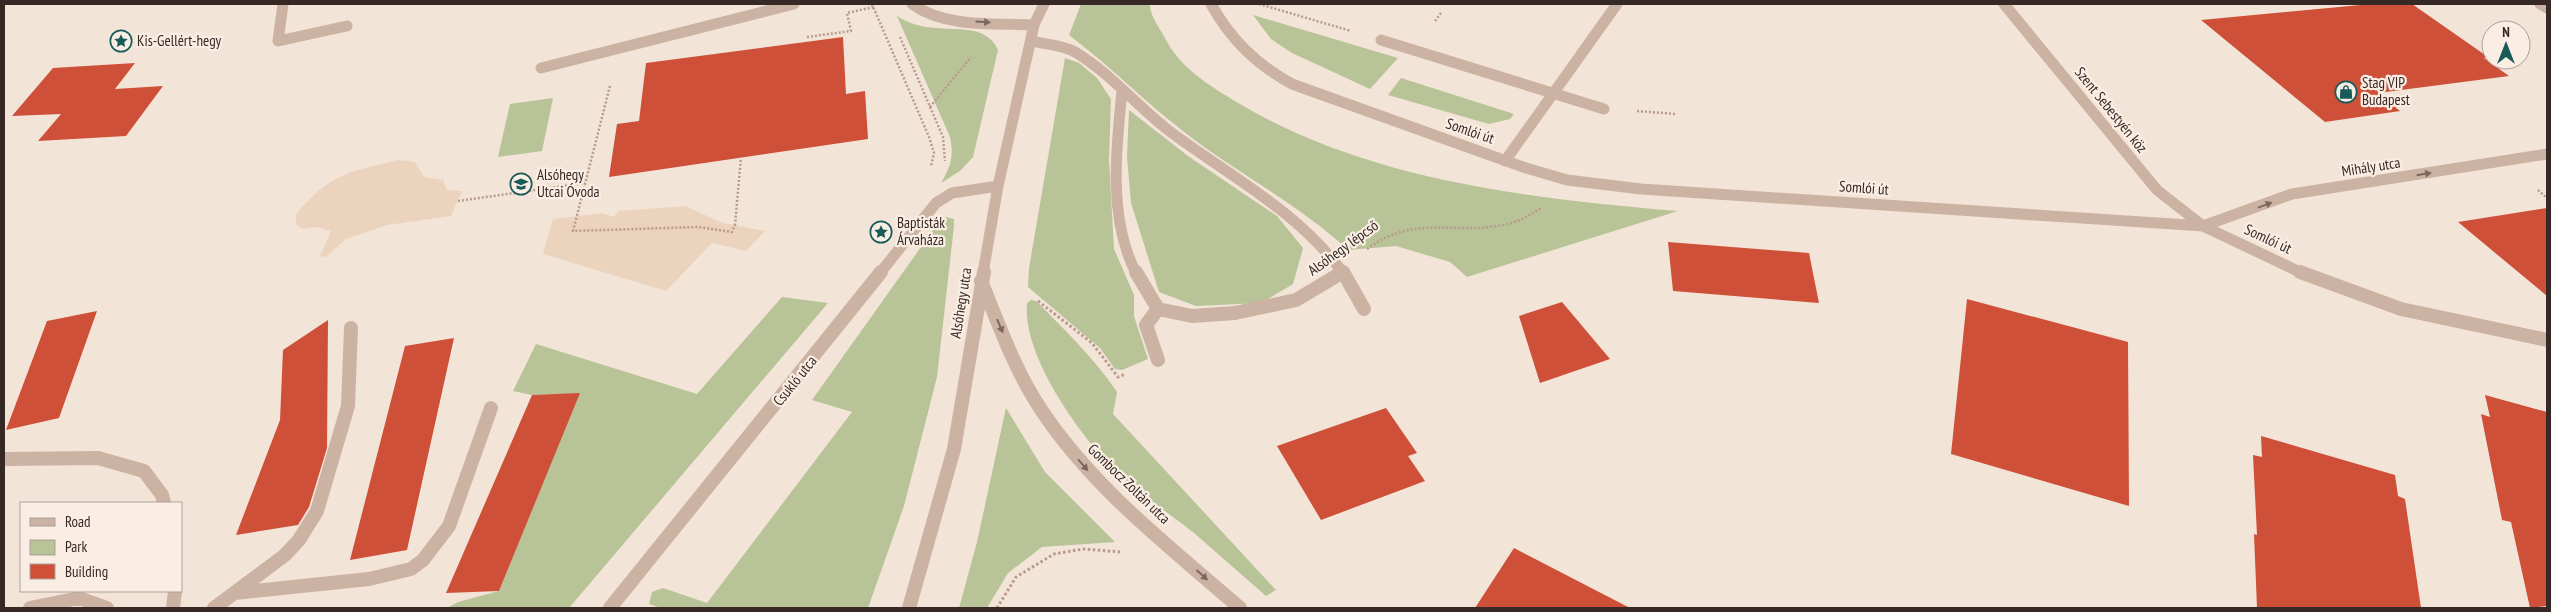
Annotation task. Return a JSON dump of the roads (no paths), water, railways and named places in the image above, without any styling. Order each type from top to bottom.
[{"type":"street","points":[[283,4],[278,41],[347,26]]},
{"type":"street","points":[[540,68],[794,4]]},
{"type":"street","points":[[912,4],[922,11],[960,20],[1034,24]]},
{"type":"street","name":"Alsóhegy utca","points":[[910,608],[954,448],[998,186],[1034,24],[1044,4]]},
{"type":"street","name":"Somlói út","points":[[1211,4],[1228,33],[1241,49],[1270,73],[1292,84],[1362,111],[1505,161],[1567,180],[1641,189],[2203,226],[2311,277],[2401,309],[2547,340]]},
{"type":"street","points":[[1505,161],[1617,4]]},
{"type":"street","name":"Szent Sebestyén köz","points":[[2004,4],[2157,190],[2203,226]]},
{"type":"street","points":[[2540,4],[2547,8]]},
{"type":"street","points":[[1381,40],[1604,109]]},
{"type":"street","points":[[1031,41],[1073,51],[1100,69],[1122,91],[1202,156],[1258,191],[1296,220],[1322,246],[1343,272],[1364,309]]},
{"type":"street","points":[[1122,91],[1118,130],[1118,183],[1121,216],[1131,262],[1158,309],[1146,326],[1158,360]]},
{"type":"street","name":"Mihály utca","points":[[2203,226],[2292,194],[2547,154]]},
{"type":"street","name":"Csukló utca","points":[[610,608],[936,203],[952,193],[998,186]]},
{"type":"street","name":"Alsóhegy lépcső","points":[[1158,309],[1192,316],[1235,313],[1296,300],[1343,272]]},
{"type":"street","name":"Gombocz Zoltán utca","points":[[981,281],[1020,373],[1043,412],[1083,466],[1240,608]]},
{"type":"street","points":[[214,608],[285,554],[299,540],[317,511],[348,406],[351,328]]},
{"type":"street","points":[[235,593],[369,579],[411,569],[424,560],[449,526],[491,408]]},
{"type":"street","points":[[4,459],[98,458],[144,471],[162,496],[164,502]]},
{"type":"street","points":[[173,608],[175,592]]},
{"type":"street","points":[[30,608],[79,598],[107,608]]},
{"type":"place","name":"Kis-Gellért-hegy","points":[[121,41]]},
{"type":"place","name":"Stag VIP Budapest","points":[[2346,92]]},
{"type":"place","name":"Alsóhegy Utcai Óvoda","points":[[521,184]]},
{"type":"place","name":"Baptisták Árvaháza","points":[[881,232]]}]
